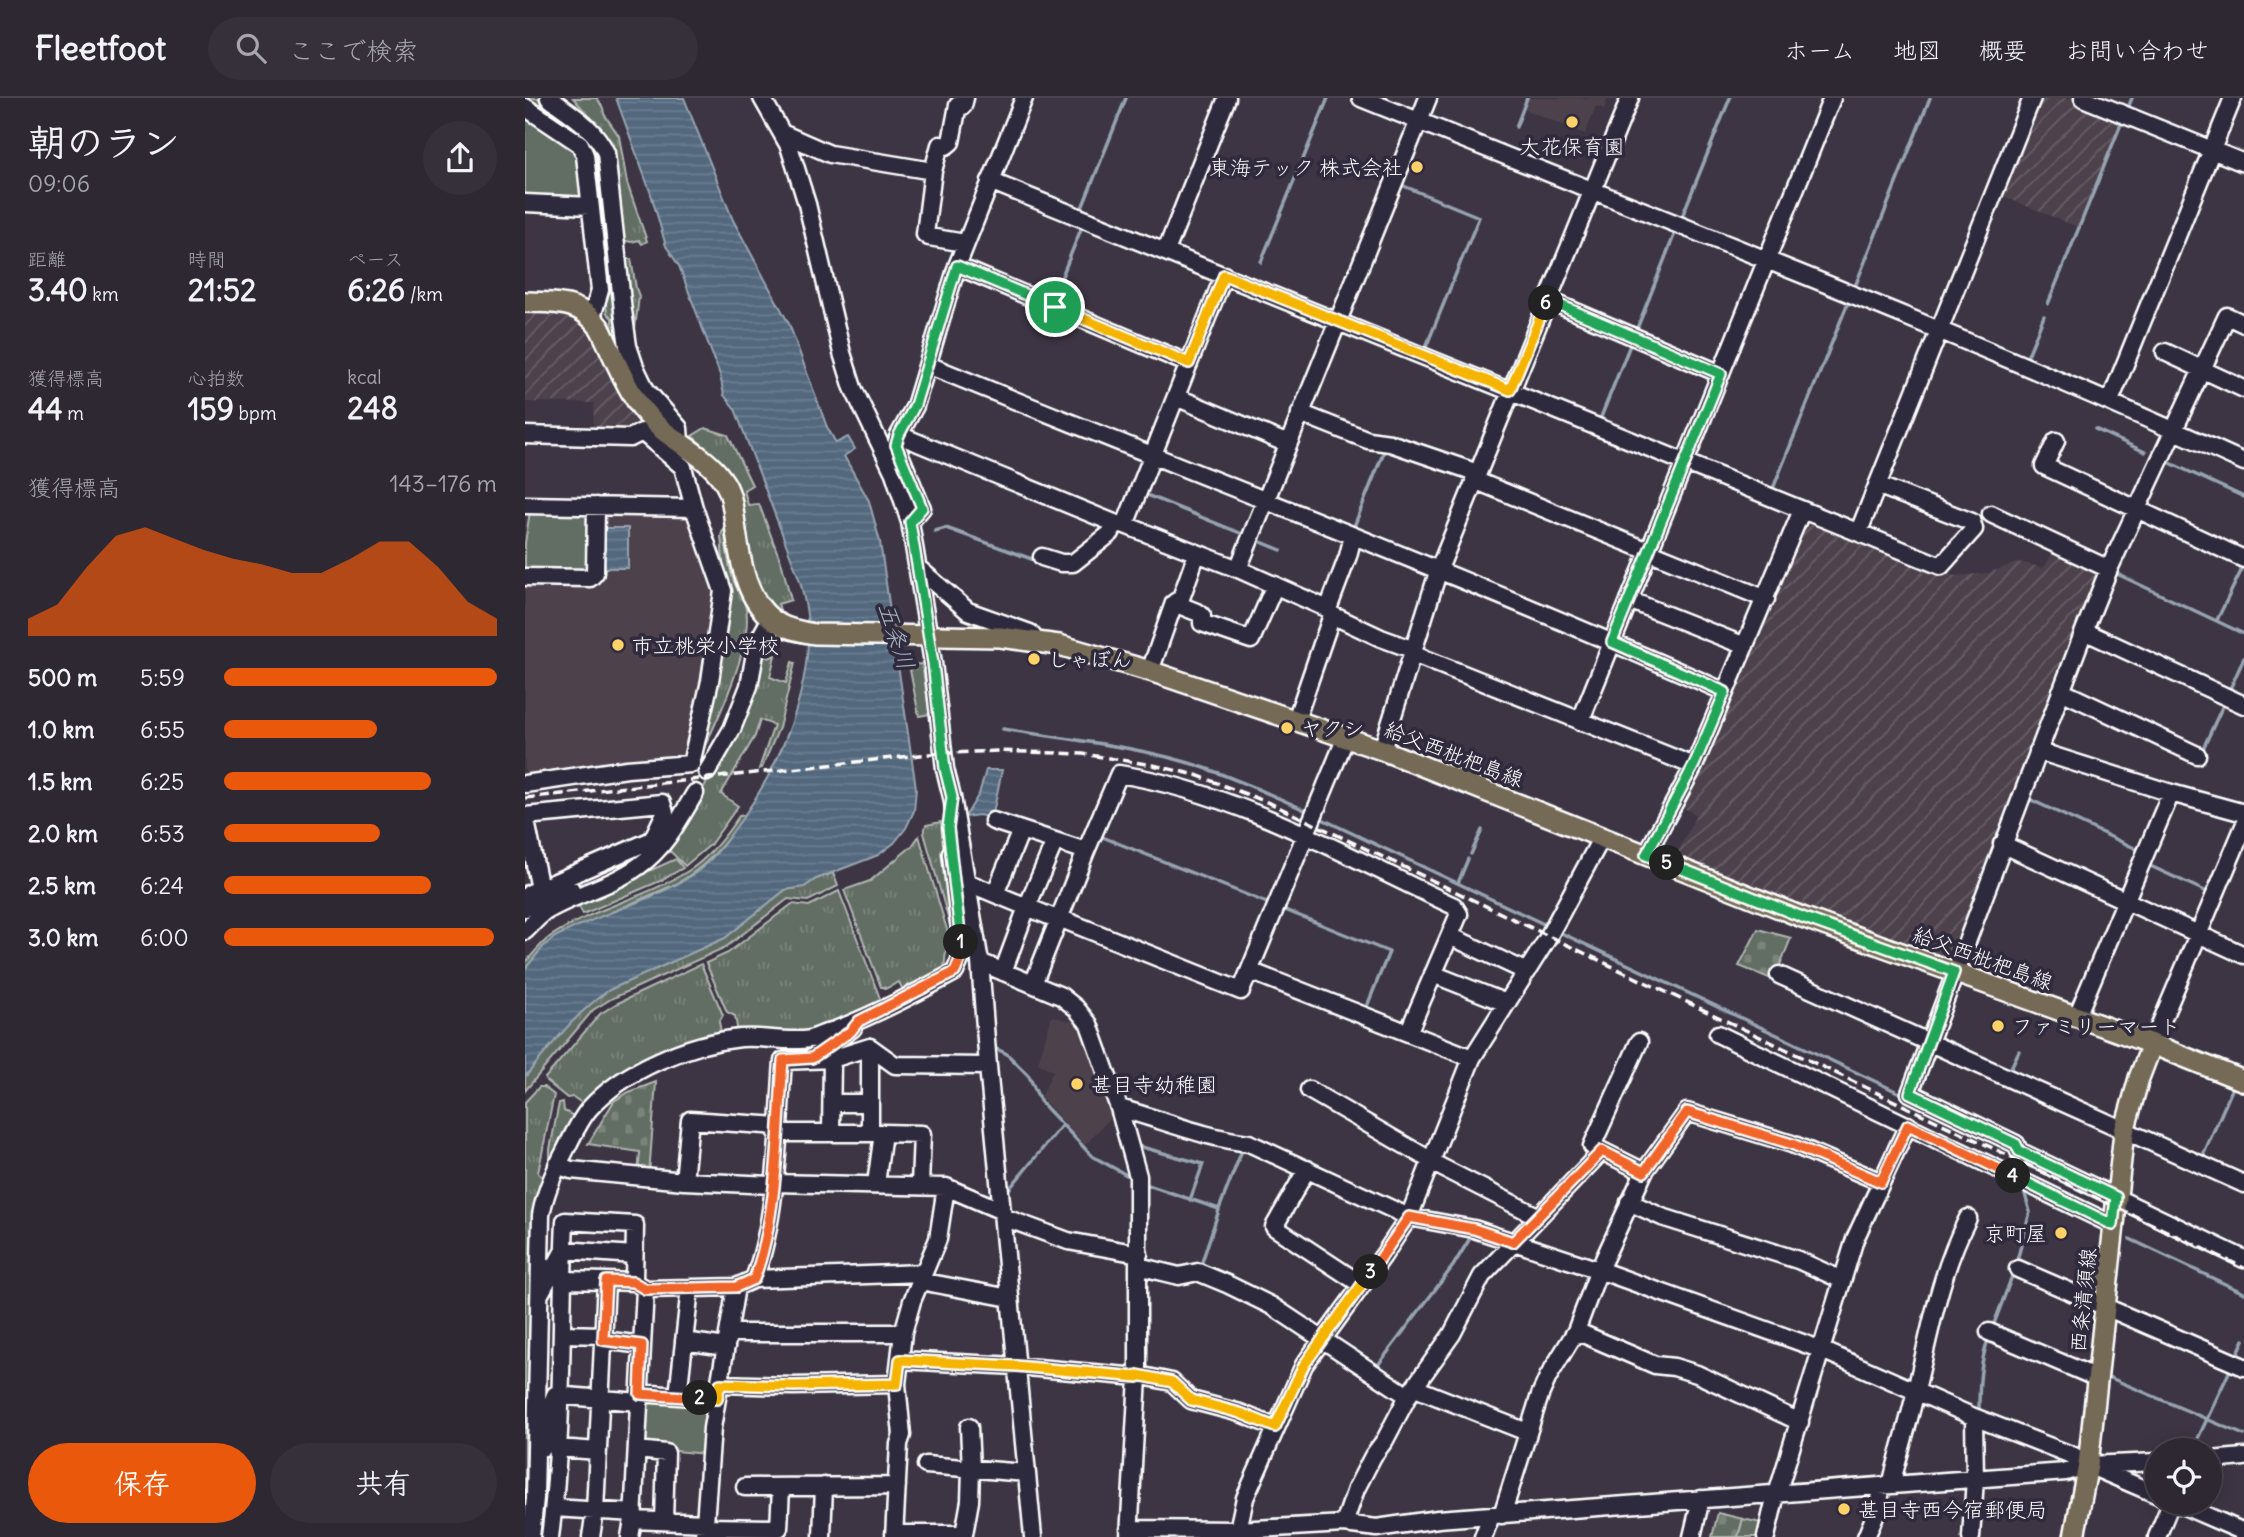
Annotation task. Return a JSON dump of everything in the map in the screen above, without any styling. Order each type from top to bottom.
[{"type":"main road","points":[[525,302],[565,303],[592,317],[639,405],[659,427],[712,468],[728,488],[733,503],[744,576],[755,599],[775,621]]},
{"type":"main road","name":"給父西枇杷島線","points":[[775,621],[795,630],[815,634],[1000,637],[1059,645],[1150,671],[1382,750],[1802,917],[2152,1044]]},
{"type":"main road","points":[[2152,1044],[2244,1081]]},
{"type":"main road","name":"西条清須線","points":[[2075,1537],[2088,1465],[2124,1132],[2152,1044]]},
{"type":"street","points":[[549,98],[586,125],[600,139],[606,153],[628,346],[646,390],[679,428],[680,443]]},
{"type":"street","points":[[762,98],[789,146],[807,204],[842,353],[853,388],[894,472],[910,522],[923,637],[933,663],[945,769],[980,962],[1033,1537]]},
{"type":"street","points":[[965,98],[963,106],[958,106],[951,142],[946,146],[940,145],[933,171],[925,234],[965,243]]},
{"type":"street","points":[[910,522],[922,508],[896,445],[915,405],[965,243],[1024,98]]},
{"type":"street","points":[[1166,251],[1227,98]]},
{"type":"street","points":[[1361,98],[2110,401],[2244,462]]},
{"type":"street","points":[[1238,569],[1428,98]]},
{"type":"street","points":[[1382,750],[1439,569],[1630,98]]},
{"type":"street","points":[[1580,722],[1832,98]]},
{"type":"street","points":[[1859,531],[2032,98]]},
{"type":"street","points":[[2083,98],[2244,163]]},
{"type":"street","points":[[2110,401],[2233,98]]},
{"type":"street","points":[[525,107],[580,144],[585,155],[600,290],[592,317]]},
{"type":"street","points":[[782,133],[830,154],[933,171]]},
{"type":"street","points":[[991,181],[1941,566],[1974,529],[1972,522],[1877,485]]},
{"type":"street","points":[[525,203],[590,206]]},
{"type":"street","points":[[957,266],[1189,363]]},
{"type":"street","points":[[1042,557],[1061,563],[1073,563],[1120,524],[1152,456],[1224,275]]},
{"type":"street","points":[[1548,300],[1721,374]]},
{"type":"street","points":[[2244,324],[2227,316],[2109,569],[2002,844],[1910,1093],[2016,1144],[2019,1151],[2244,1259]]},
{"type":"street","points":[[2165,352],[2244,389]]},
{"type":"street","points":[[928,365],[1439,569],[1725,692]]},
{"type":"street","points":[[1176,397],[1288,444]]},
{"type":"street","points":[[1300,413],[1368,440],[1390,443],[1476,476],[1766,599]]},
{"type":"street","points":[[525,435],[630,438],[642,432],[683,467],[723,592],[710,681],[691,764],[627,769],[525,784]]},
{"type":"street","points":[[899,435],[1238,569],[1381,638],[1580,722],[1694,765]]},
{"type":"street","points":[[2056,440],[2044,466],[2244,559]]},
{"type":"street","points":[[525,505],[694,508]]},
{"type":"street","points":[[525,577],[590,578],[595,573],[596,506]]},
{"type":"street","points":[[1646,855],[1694,765],[1803,510]]},
{"type":"street","points":[[1991,514],[2109,569]]},
{"type":"street","points":[[1296,720],[1353,536]]},
{"type":"street","points":[[1150,671],[1174,603],[1181,598],[1197,553]]},
{"type":"street","points":[[917,567],[968,611],[1030,633],[1037,642]]},
{"type":"street","points":[[1174,603],[1199,613],[1202,623],[1251,640],[1275,585]]},
{"type":"street","points":[[1629,600],[1745,646]]},
{"type":"street","points":[[707,772],[732,729],[749,686],[757,643],[775,621]]},
{"type":"street","points":[[2084,631],[2244,705]]},
{"type":"street","points":[[2061,691],[2197,755]]},
{"type":"street","points":[[966,882],[1241,992],[1346,737]]},
{"type":"street","points":[[2038,751],[2244,813]]},
{"type":"street","points":[[1033,984],[1119,774],[1170,785],[1219,800],[1305,836],[1454,906],[1459,914],[1408,1033]]},
{"type":"street","points":[[525,931],[544,913],[640,866],[660,847],[695,793]]},
{"type":"street","points":[[2077,1016],[2171,793]]},
{"type":"street","points":[[531,1537],[535,1498],[541,1215],[544,1197],[557,1165],[587,1112],[620,1082],[644,1068],[706,1045],[741,1038],[809,1039],[859,1021],[955,972],[962,948],[948,828],[952,797]]},
{"type":"street","points":[[662,803],[665,813],[652,840],[529,896],[525,816],[662,803]]},
{"type":"street","points":[[993,821],[1086,851]]},
{"type":"street","points":[[2152,1044],[2244,826]]},
{"type":"street","points":[[995,894],[1021,830]]},
{"type":"street","points":[[1231,1532],[1304,1365],[1409,1217],[1472,1058],[1546,941],[1602,837]]},
{"type":"street","points":[[1003,972],[1055,841]]},
{"type":"street","points":[[2002,844],[2244,955]]},
{"type":"street","points":[[529,896],[581,885],[597,888]]},
{"type":"street","points":[[1450,936],[1527,971]]},
{"type":"street","points":[[980,962],[1061,996],[1076,1008],[1089,1024],[1119,1108],[1139,1182],[1138,1376],[1129,1533],[1272,1533],[1344,1524],[1376,1532],[1438,1519],[2066,1472],[2088,1465],[2145,1463]]},
{"type":"street","points":[[1250,971],[1472,1058]]},
{"type":"street","points":[[1433,974],[1506,1003]]},
{"type":"street","points":[[1779,975],[2244,1184]]},
{"type":"street","points":[[812,1058],[851,1031],[859,1021]]},
{"type":"street","points":[[1718,1034],[2113,1225]]},
{"type":"street","points":[[1639,1042],[1592,1146],[1644,1172]]},
{"type":"street","points":[[870,1047],[895,1065],[988,1066]]},
{"type":"street","points":[[754,1279],[762,1259],[774,1184],[783,1060],[832,1059],[870,1047]]},
{"type":"street","points":[[870,1047],[870,1103],[876,1133],[876,1185]]},
{"type":"street","points":[[831,1133],[832,1059]]},
{"type":"street","points":[[1310,1090],[1431,1161],[1539,1217]]},
{"type":"street","points":[[832,1102],[870,1103]]},
{"type":"street","points":[[1119,1108],[1222,1140],[1249,1143],[1409,1217],[1474,1229],[1599,1270],[1822,1350],[1974,1417],[2074,1456],[2088,1465],[2145,1489]]},
{"type":"street","points":[[1483,1537],[1497,1516],[1548,1377],[1576,1331],[1629,1202],[1644,1172],[1687,1112],[1792,1144],[1881,1182]]},
{"type":"street","points":[[684,1181],[690,1120],[831,1133],[922,1134],[920,1185]]},
{"type":"street","points":[[1766,1537],[1855,1239],[1908,1125]]},
{"type":"street","points":[[1344,1524],[1356,1489],[1373,1455],[1451,1334],[1482,1276],[1602,1151]]},
{"type":"street","points":[[557,1165],[571,1170],[684,1181],[946,1187],[1068,1241],[1139,1260],[1179,1276],[1198,1272],[1227,1284],[1272,1306],[1322,1341],[1412,1392],[1527,1432]]},
{"type":"street","points":[[1307,1169],[1274,1227],[1362,1285]]},
{"type":"street","points":[[946,1187],[938,1239],[903,1333],[897,1384],[902,1435],[899,1444],[894,1535],[964,1534],[970,1501],[964,1469],[969,1427]]},
{"type":"street","points":[[1629,1202],[1662,1217],[1798,1261],[1842,1280]]},
{"type":"street","points":[[1866,1537],[1879,1506],[1916,1391],[1938,1296],[1957,1240],[1968,1218]]},
{"type":"street","points":[[550,1537],[561,1395],[565,1221],[635,1225],[634,1255],[639,1286],[642,1345],[634,1516],[630,1537]]},
{"type":"street","points":[[538,1298],[564,1250]]},
{"type":"street","points":[[564,1250],[634,1255]]},
{"type":"street","points":[[2018,1269],[2244,1367]]},
{"type":"street","points":[[563,1280],[690,1288],[736,1287],[754,1279],[922,1277],[1010,1298]]},
{"type":"street","points":[[591,1537],[595,1510],[606,1281]]},
{"type":"street","points":[[705,1529],[712,1428],[736,1287]]},
{"type":"street","points":[[678,1396],[690,1288]]},
{"type":"street","points":[[1576,1331],[1655,1365],[1697,1374],[1800,1422]]},
{"type":"street","points":[[1989,1332],[2097,1378]]},
{"type":"street","points":[[684,1341],[903,1333]]},
{"type":"street","points":[[562,1334],[642,1345]]},
{"type":"street","points":[[900,1360],[1016,1366],[1138,1376],[1172,1382],[1191,1400],[1240,1413],[1275,1427]]},
{"type":"street","points":[[535,1472],[542,1460],[555,1395],[600,1399],[639,1398],[793,1386],[897,1384]]},
{"type":"street","points":[[1971,1537],[1975,1479],[1974,1417]]},
{"type":"street","points":[[558,1448],[598,1451]]},
{"type":"street","points":[[637,1450],[666,1453],[664,1521]]},
{"type":"street","points":[[2222,1459],[2244,1457]]},
{"type":"street","points":[[926,1465],[1027,1473]]},
{"type":"street","points":[[822,1537],[824,1486]]},
{"type":"street","points":[[745,1488],[897,1486]]},
{"type":"street","points":[[554,1508],[595,1510],[705,1529],[779,1528],[781,1488]]},
{"type":"street","points":[[535,1498],[544,1505],[539,1537]]},
{"type":"street","points":[[1692,1537],[1701,1499]]},
{"type":"street","points":[[2157,1537],[2166,1515]]},
{"type":"street","points":[[2205,1515],[2244,1532]]},
{"type":"shaded area","name":"大花保育園","points":[[1529,98],[1608,98],[1604,109],[1596,106],[1585,134],[1524,109]]},
{"type":"shaded area","points":[[2036,98],[2071,98],[2122,118],[2077,227],[1998,194]]},
{"type":"shaded area","points":[[525,310],[566,311],[585,325],[598,345],[620,396],[636,421],[627,431],[593,430],[594,403],[525,402]]},
{"type":"shaded area","name":"市立桃栄小学校","points":[[603,512],[692,513],[719,592],[703,698],[687,758],[525,781],[525,581]]},
{"type":"shaded area","points":[[1803,516],[1955,576],[1988,573],[2019,562],[2044,568],[2056,546],[2102,569],[1951,964],[1673,862],[1696,815],[1679,805]]},
{"type":"shaded area","name":"甚目寺幼稚園","points":[[1052,1016],[1086,1026],[1117,1111],[1085,1145],[1041,1097],[1053,1071],[1038,1063]]},
{"type":"green space","points":[[525,98],[541,98],[582,128],[601,153],[632,373],[613,339],[612,318],[607,313],[590,152],[525,101]]},
{"type":"green space","points":[[573,98],[597,98],[619,136],[627,183],[647,241],[642,244],[639,240],[620,240],[607,143],[590,117]]},
{"type":"green space","points":[[525,114],[577,149],[585,195],[581,200],[525,198]]},
{"type":"green space","points":[[622,259],[631,259],[639,296],[634,337]]},
{"type":"green space","points":[[705,428],[728,435],[752,485],[744,490],[748,505],[759,504],[782,565],[791,600],[778,604],[781,613],[768,602],[755,584],[730,475],[721,461],[692,436]]},
{"type":"green space","points":[[530,511],[588,512],[592,515],[592,570],[525,575],[525,543]]},
{"type":"green space","points":[[724,526],[729,566],[745,605],[747,624],[733,682],[702,752],[719,561],[723,560],[721,536]]},
{"type":"green space","points":[[763,655],[769,658],[775,655],[770,677],[786,683],[792,662],[795,663],[779,728],[762,768],[759,769],[774,725],[760,720],[755,736],[721,794],[738,806],[710,845],[685,866],[670,851],[666,854],[664,851],[712,773]]},
{"type":"green space","points":[[922,664],[930,714],[919,716],[909,665]]},
{"type":"green space","points":[[746,815],[715,854],[687,877],[555,937],[525,969],[525,963],[540,945],[567,926],[654,889],[696,866],[716,846],[739,816]]},
{"type":"green space","points":[[941,822],[950,925],[924,833],[926,825]]},
{"type":"green space","points":[[919,836],[948,933],[944,969],[903,990],[899,982],[885,989],[881,987],[844,890],[870,881],[912,846]]},
{"type":"green space","points":[[676,859],[683,868],[660,881],[583,914],[577,903]]},
{"type":"green space","points":[[833,873],[838,886],[808,901],[788,899],[726,947],[611,999],[593,1010],[525,1091],[525,1077],[544,1054],[574,1019],[609,990],[725,938],[785,890],[804,887]]},
{"type":"green space","points":[[839,891],[881,1001],[830,1026],[797,1034],[738,1033],[735,1016],[727,1012],[706,963],[728,953],[792,904],[809,906]]},
{"type":"green space","points":[[1758,929],[1791,938],[1774,980],[1739,966]]},
{"type":"green space","points":[[701,964],[723,1015],[719,1022],[722,1037],[585,1105],[573,1097],[567,1098],[546,1081],[545,1078],[600,1014]]},
{"type":"green space","points":[[656,1082],[649,1175],[638,1174],[640,1152],[588,1144],[614,1101]]},
{"type":"green space","points":[[539,1087],[544,1087],[554,1095],[538,1173],[543,1178],[534,1213],[532,1443],[525,1528],[525,1102]]},
{"type":"green space","points":[[563,1102],[564,1111],[574,1116],[574,1122],[550,1165],[550,1149],[559,1103]]},
{"type":"green space","points":[[649,1400],[707,1405],[710,1409],[705,1454],[646,1448],[642,1444],[644,1403]]},
{"type":"green space","points":[[1718,1513],[1743,1519],[1738,1537],[1712,1537]]},
{"type":"green space","points":[[1743,1519],[1766,1524],[1763,1537],[1738,1537]]},
{"type":"water","points":[[616,98],[684,98],[733,220],[789,324],[827,427],[836,443],[848,437],[855,449],[844,456],[869,501],[880,542],[916,788],[914,811],[906,828],[894,843],[878,855],[816,879],[804,887],[785,890],[725,938],[609,990],[574,1019],[525,1077],[525,969],[555,937],[675,885],[697,872],[723,846],[760,791],[783,744],[800,695],[808,644],[808,620],[800,581],[735,409],[724,395],[720,375],[679,266],[666,246],[651,194]]},
{"type":"water","points":[[605,528],[628,528],[628,568],[605,568]]},
{"type":"water","points":[[986,770],[1002,770],[992,818],[979,815],[965,817],[979,794]]},
{"type":"waterway","points":[[1080,213],[1126,98]]},
{"type":"waterway","points":[[1261,262],[1328,98]]},
{"type":"waterway","points":[[1516,127],[1527,98]]},
{"type":"waterway","points":[[1681,219],[1730,98]]},
{"type":"waterway","points":[[1854,289],[1930,98]]},
{"type":"waterway","points":[[2128,108],[2132,98]]},
{"type":"waterway","points":[[2048,304],[2121,124]]},
{"type":"waterway","points":[[1399,184],[1479,217],[1424,352]]},
{"type":"waterway","points":[[1052,301],[1083,224]]},
{"type":"waterway","points":[[1636,331],[1675,233]]},
{"type":"waterway","points":[[1772,491],[1847,305]]},
{"type":"waterway","points":[[2026,360],[2044,316]]},
{"type":"waterway","points":[[1599,422],[1632,340]]},
{"type":"waterway","points":[[2095,429],[2145,452]]},
{"type":"waterway","points":[[1353,529],[1385,449]]},
{"type":"waterway","points":[[2166,461],[2244,497]]},
{"type":"waterway","points":[[1142,493],[1245,535]]},
{"type":"waterway","points":[[935,531],[946,528],[1037,561]]},
{"type":"waterway","points":[[1254,539],[1281,550]]},
{"type":"waterway","points":[[2217,620],[2244,565]]},
{"type":"waterway","points":[[2113,572],[2244,634]]},
{"type":"waterway","points":[[2229,691],[2244,658]]},
{"type":"waterway","points":[[2201,753],[2224,703]]},
{"type":"waterway","points":[[1003,729],[1105,744],[1180,760],[1231,778],[1309,812]]},
{"type":"waterway","points":[[2027,798],[2141,851]]},
{"type":"waterway","points":[[1320,818],[1548,926]]},
{"type":"waterway","points":[[1471,854],[1482,830]]},
{"type":"waterway","points":[[1100,836],[1272,905]]},
{"type":"waterway","points":[[1458,883],[1468,859]]},
{"type":"waterway","points":[[2146,864],[2207,892]]},
{"type":"waterway","points":[[1280,908],[1389,952],[1365,1011]]},
{"type":"waterway","points":[[1557,931],[1904,1095]]},
{"type":"waterway","points":[[995,1048],[1007,1054],[1029,1076],[1040,1101],[1092,1156],[1132,1178]]},
{"type":"waterway","points":[[2008,1074],[2019,1051]]},
{"type":"waterway","points":[[2201,1160],[2234,1085]]},
{"type":"waterway","points":[[1010,1188],[1062,1125]]},
{"type":"waterway","points":[[1138,1146],[1203,1164],[1190,1200]]},
{"type":"waterway","points":[[1145,1184],[1219,1209],[1243,1148]]},
{"type":"waterway","points":[[2016,1264],[2030,1212],[2023,1187]]},
{"type":"waterway","points":[[1200,1268],[1219,1210]]},
{"type":"waterway","points":[[1375,1369],[1453,1266],[1472,1235]]},
{"type":"waterway","points":[[2130,1239],[2244,1293]]},
{"type":"waterway","points":[[1992,1329],[2014,1271]]},
{"type":"waterway","points":[[1976,1411],[1979,1412],[1981,1374],[1989,1337]]},
{"type":"waterway","points":[[2236,1357],[2244,1340]]},
{"type":"waterway","points":[[2198,1438],[2231,1368]]},
{"type":"waterway","points":[[2106,1376],[2244,1435]]},
{"type":"railway","points":[[525,798],[929,754],[998,751],[1083,754],[1196,775],[1272,804],[2244,1268]]},
{"type":"place","name":"大花保育園","points":[[1572,122]]},
{"type":"place","name":"東海テック 株式会社","points":[[1417,167]]},
{"type":"place","name":"市立桃栄小学校","points":[[618,645]]},
{"type":"place","name":"しゃぼん","points":[[1034,659]]},
{"type":"place","name":"ヤクシ","points":[[1287,728]]},
{"type":"place","name":"ファミリーマート","points":[[1998,1026]]},
{"type":"place","name":"甚目寺幼稚園","points":[[1077,1084]]},
{"type":"place","name":"京町屋","points":[[2061,1233]]},
{"type":"place","name":"甚目寺西今宿郵便局","points":[[1844,1509]]},
{"type":"route","points":[[957,266],[1055,307],[1189,363],[1224,275],[1510,390],[1548,300],[1721,374],[1612,642],[1725,692],[1694,765],[1646,855],[1802,917],[1954,972],[1910,1093],[2016,1144],[2019,1151],[2116,1197],[2113,1225],[1908,1125],[1881,1182],[1792,1144],[1687,1112],[1644,1172],[1602,1151],[1513,1242],[1474,1229],[1409,1217],[1304,1365],[1275,1427],[1240,1413],[1191,1400],[1172,1382],[1138,1375],[1016,1366],[900,1360],[897,1384],[720,1384],[717,1399],[640,1394],[642,1345],[603,1340],[606,1281],[633,1282],[645,1289],[736,1287],[754,1279],[762,1259],[774,1183],[783,1060],[812,1058],[851,1031],[859,1021],[955,972],[960,960],[962,948],[948,828],[952,797],[945,769],[933,663],[910,522],[922,508],[896,445],[915,405],[957,266]]},
{"type":"water label","name":"五条川","points":[[897,636]]}]
